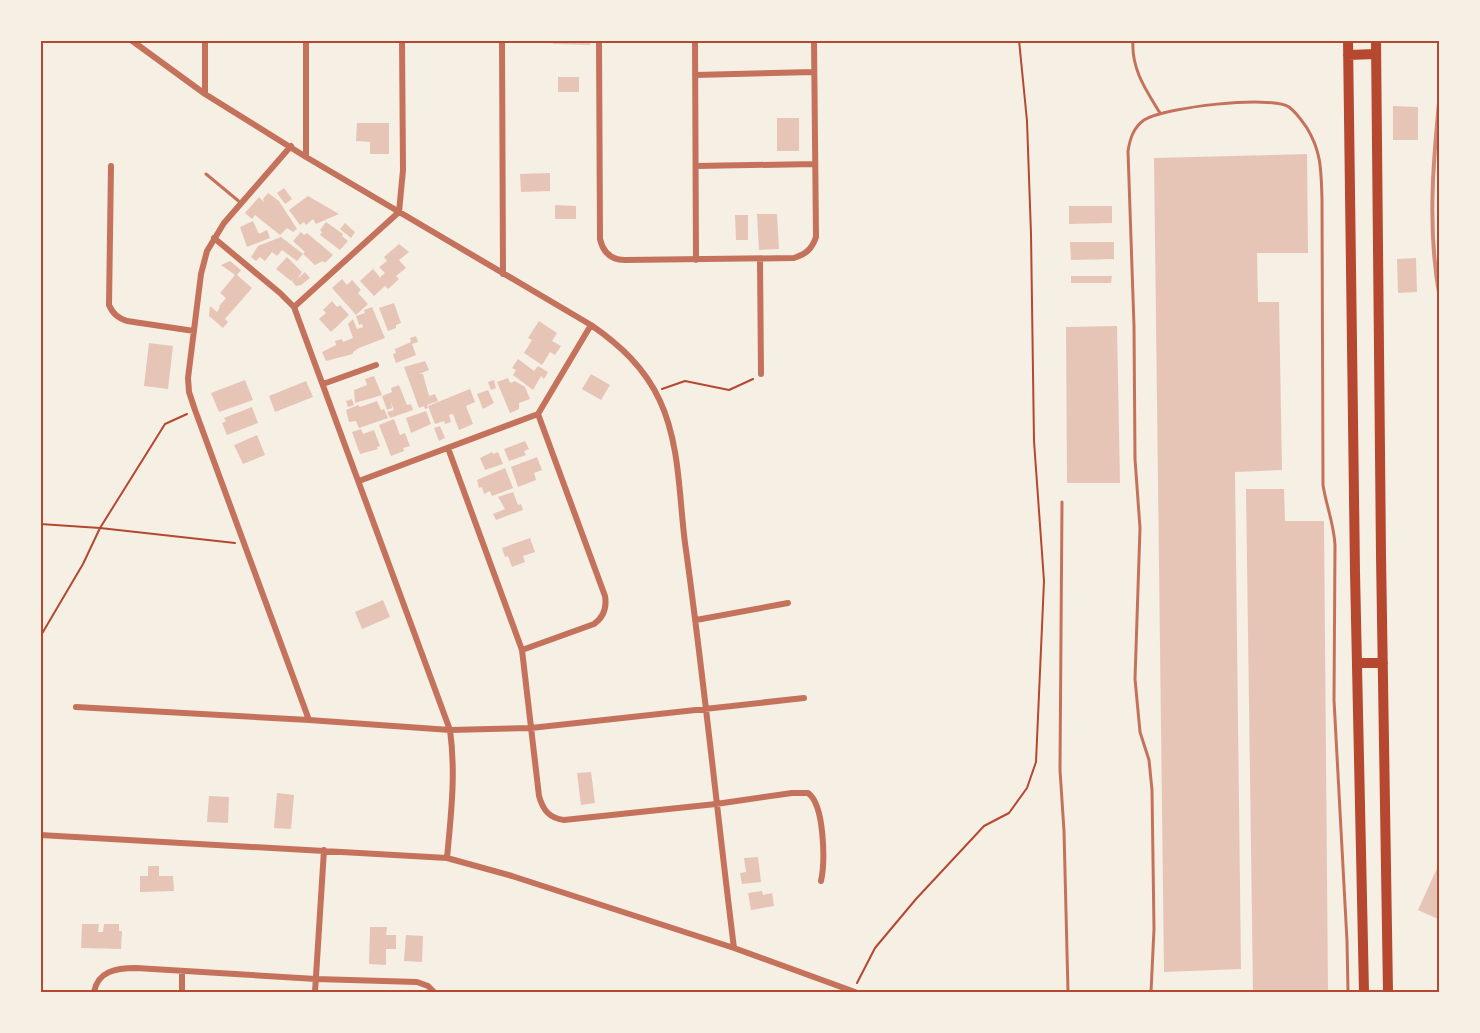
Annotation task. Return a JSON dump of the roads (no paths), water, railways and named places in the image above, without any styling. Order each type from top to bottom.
[{"type":"main road","points":[[1348,40],[1364,993]]},
{"type":"main road","points":[[1376,40],[1388,993]]},
{"type":"main road","points":[[1348,55],[1376,54]]},
{"type":"main road","points":[[1357,663],[1383,663]]},
{"type":"street","points":[[131,40],[205,93],[306,157],[591,325],[631,357],[655,393],[666,418],[672,440],[696,620],[734,948]]},
{"type":"street","points":[[205,40],[205,93]]},
{"type":"street","points":[[306,40],[306,157]]},
{"type":"street","points":[[294,307],[399,212],[403,170],[402,40]]},
{"type":"street","points":[[502,40],[503,274]]},
{"type":"street","points":[[599,40],[599,230],[602,248],[608,255],[620,260],[794,258],[804,255],[814,244],[816,237],[814,40]]},
{"type":"street","points":[[695,40],[696,260]]},
{"type":"street","points":[[695,75],[814,72]]},
{"type":"street","points":[[291,146],[241,203],[214,238],[207,251],[201,274],[188,386],[309,720]]},
{"type":"street","points":[[696,166],[815,164]]},
{"type":"street","points":[[111,165],[109,305],[112,312],[118,318],[127,321],[194,331]]},
{"type":"street","points":[[214,238],[294,307],[323,384],[450,730],[453,792],[447,858]]},
{"type":"street","points":[[760,259],[761,374]]},
{"type":"street","points":[[359,481],[538,414],[591,325]]},
{"type":"street","points":[[323,384],[376,365]]},
{"type":"street","points":[[522,650],[594,624],[603,615],[606,603],[538,414]]},
{"type":"street","points":[[448,448],[522,650],[539,796],[544,810],[556,819],[564,820],[803,792],[813,796],[820,819],[824,854],[821,881]]},
{"type":"street","points":[[696,620],[788,603]]},
{"type":"street","points":[[76,707],[450,730],[531,729],[804,698]]},
{"type":"street","points":[[40,834],[447,858],[512,876],[734,948],[854,992]]},
{"type":"street","points":[[315,993],[324,850]]},
{"type":"street","points":[[94,993],[96,983],[102,976],[121,968],[417,982],[423,983],[433,991]]},
{"type":"street","points":[[182,971],[182,993]]},
{"type":"lane","points":[[1133,40],[1132,49],[1137,76],[1160,113]]},
{"type":"lane","points":[[1152,993],[1154,929],[1152,789],[1149,760],[1140,732],[1135,679],[1140,528],[1135,459],[1134,327],[1128,152],[1130,137],[1144,120],[1160,113],[1210,105],[1273,102],[1287,106],[1296,114],[1315,141],[1320,156],[1323,485],[1326,507],[1334,530],[1335,546],[1334,700],[1348,993]]},
{"type":"lane","points":[[206,174],[241,203]]},
{"type":"lane","points":[[1062,502],[1060,770],[1064,831],[1068,993]]},
{"type":"railway","points":[[1440,93],[1432,196],[1432,222],[1440,299]]}]
